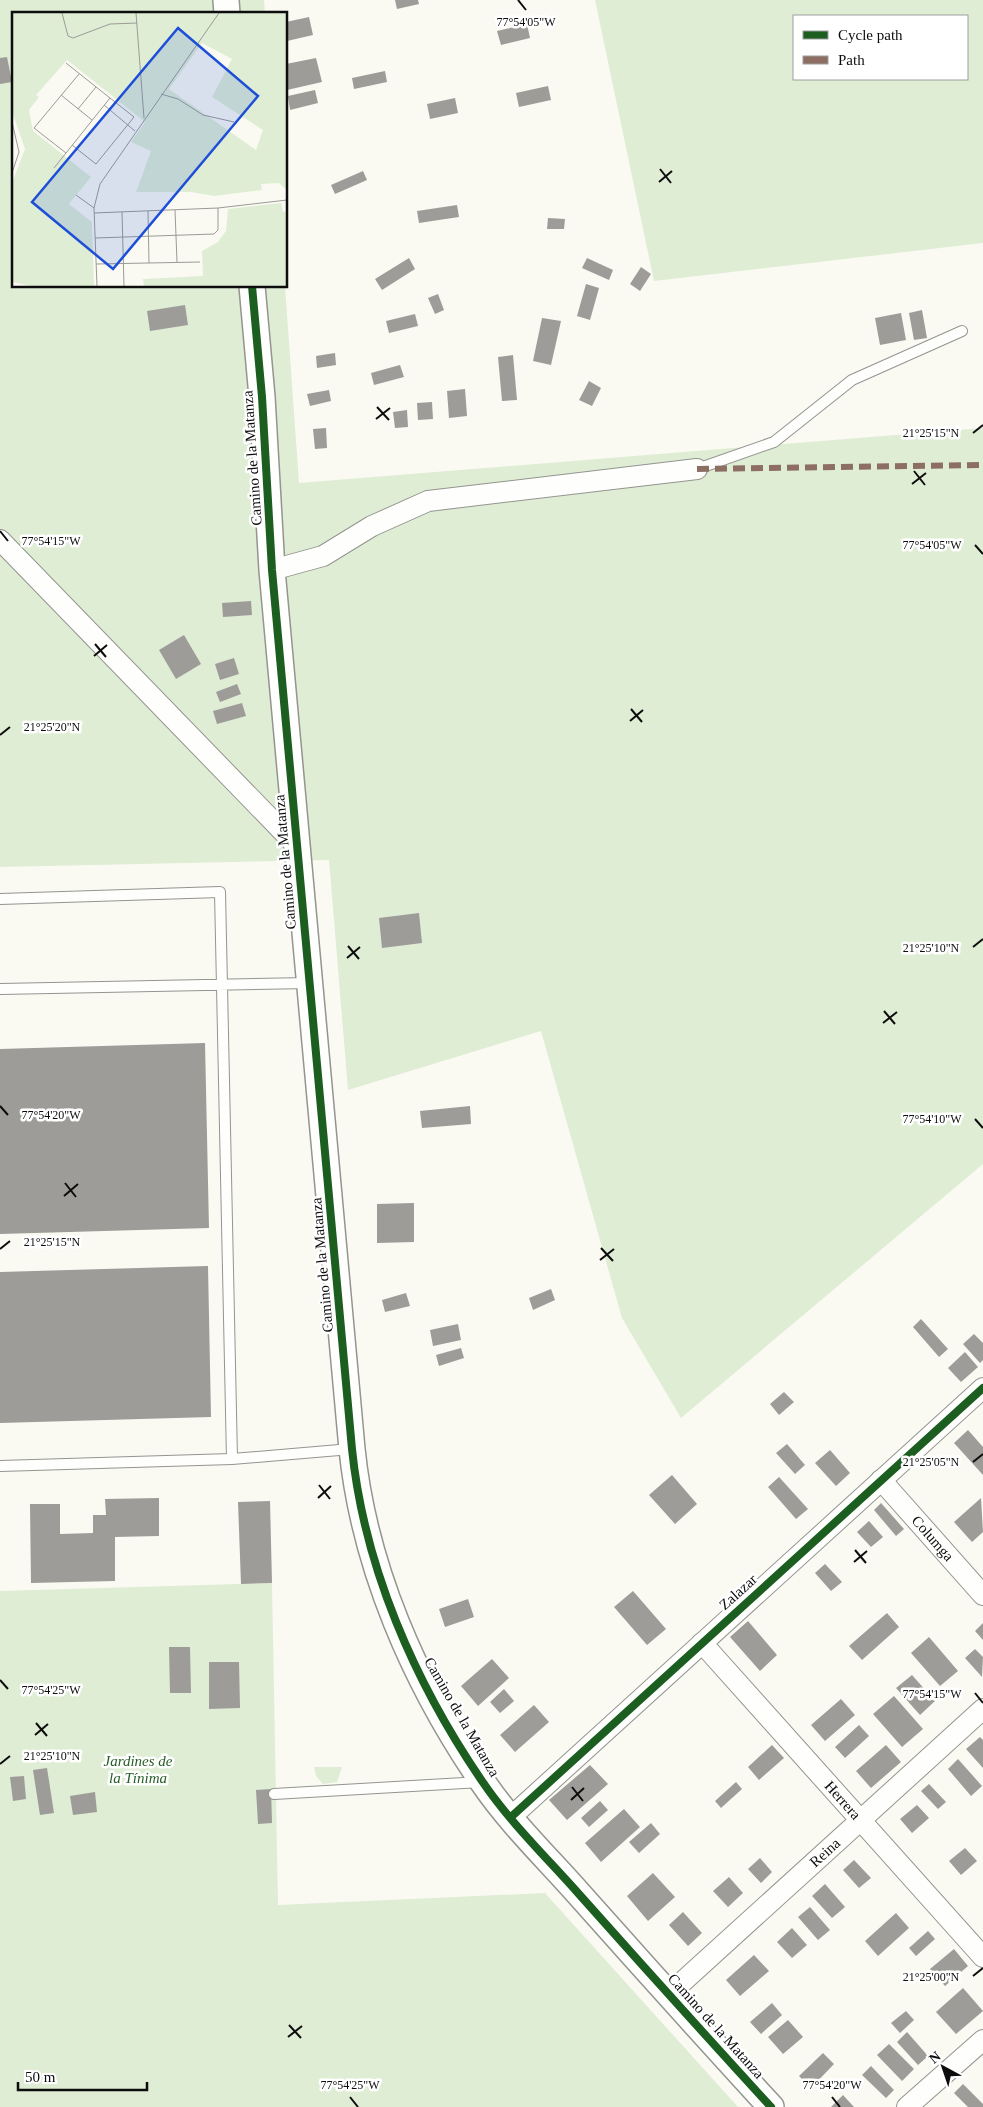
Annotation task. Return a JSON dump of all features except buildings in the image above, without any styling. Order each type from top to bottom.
[{"type":"street","name":"Camino de la Matanza","points":[[252,288],[262,397],[272,570],[352,1449],[356,1488],[379,1575],[416,1669],[441,1715],[482,1782],[510,1817],[668,1995],[771,2107]]},
{"type":"street","points":[[272,570],[323,556],[372,526],[428,501],[698,469]]},
{"type":"street","points":[[0,540],[296,845]]},
{"type":"street","name":"Zalazar","points":[[510,1817],[983,1388]]},
{"type":"street","name":"Columga","points":[[881,1480],[983,1595]]},
{"type":"street","name":"Herrera","points":[[702,1643],[983,1957]]},
{"type":"street","name":"Reina","points":[[668,1995],[983,1709]]},
{"type":"street","points":[[907,2107],[983,2040]]},
{"type":"lane","points":[[698,469],[774,442],[852,380],[962,331]]},
{"type":"lane","points":[[0,899],[220,892],[232,1459]]},
{"type":"lane","points":[[0,988],[222,986],[310,983]]},
{"type":"lane","points":[[0,1466],[232,1459],[352,1449]]},
{"type":"lane","points":[[274,1794],[482,1782]]},
{"type":"green space","points":[[0,0],[264,0],[265,12],[12,12],[12,288],[285,288],[299,483],[983,428],[983,1164],[681,1418],[622,1318],[541,1031],[348,1090],[329,860],[0,867]]},
{"type":"green space","points":[[595,0],[983,0],[983,243],[654,281]]},
{"type":"green space","name":"Jardines de la Tínima","points":[[272,1583],[278,1905],[545,1893],[738,2107],[0,2107],[0,1591]]},
{"type":"green space","points":[[314,1767],[342,1767],[337,1782],[323,1784],[316,1776]]},
{"type":"marked path","points":[[697,469],[983,465]]},
{"type":"cycle path","points":[[252,288],[262,397],[272,570],[352,1449],[358,1493],[368,1537],[396,1622],[415,1664],[435,1704],[482,1781],[528,1838],[771,2107]]},
{"type":"cycle path","points":[[511,1817],[983,1388]]}]
